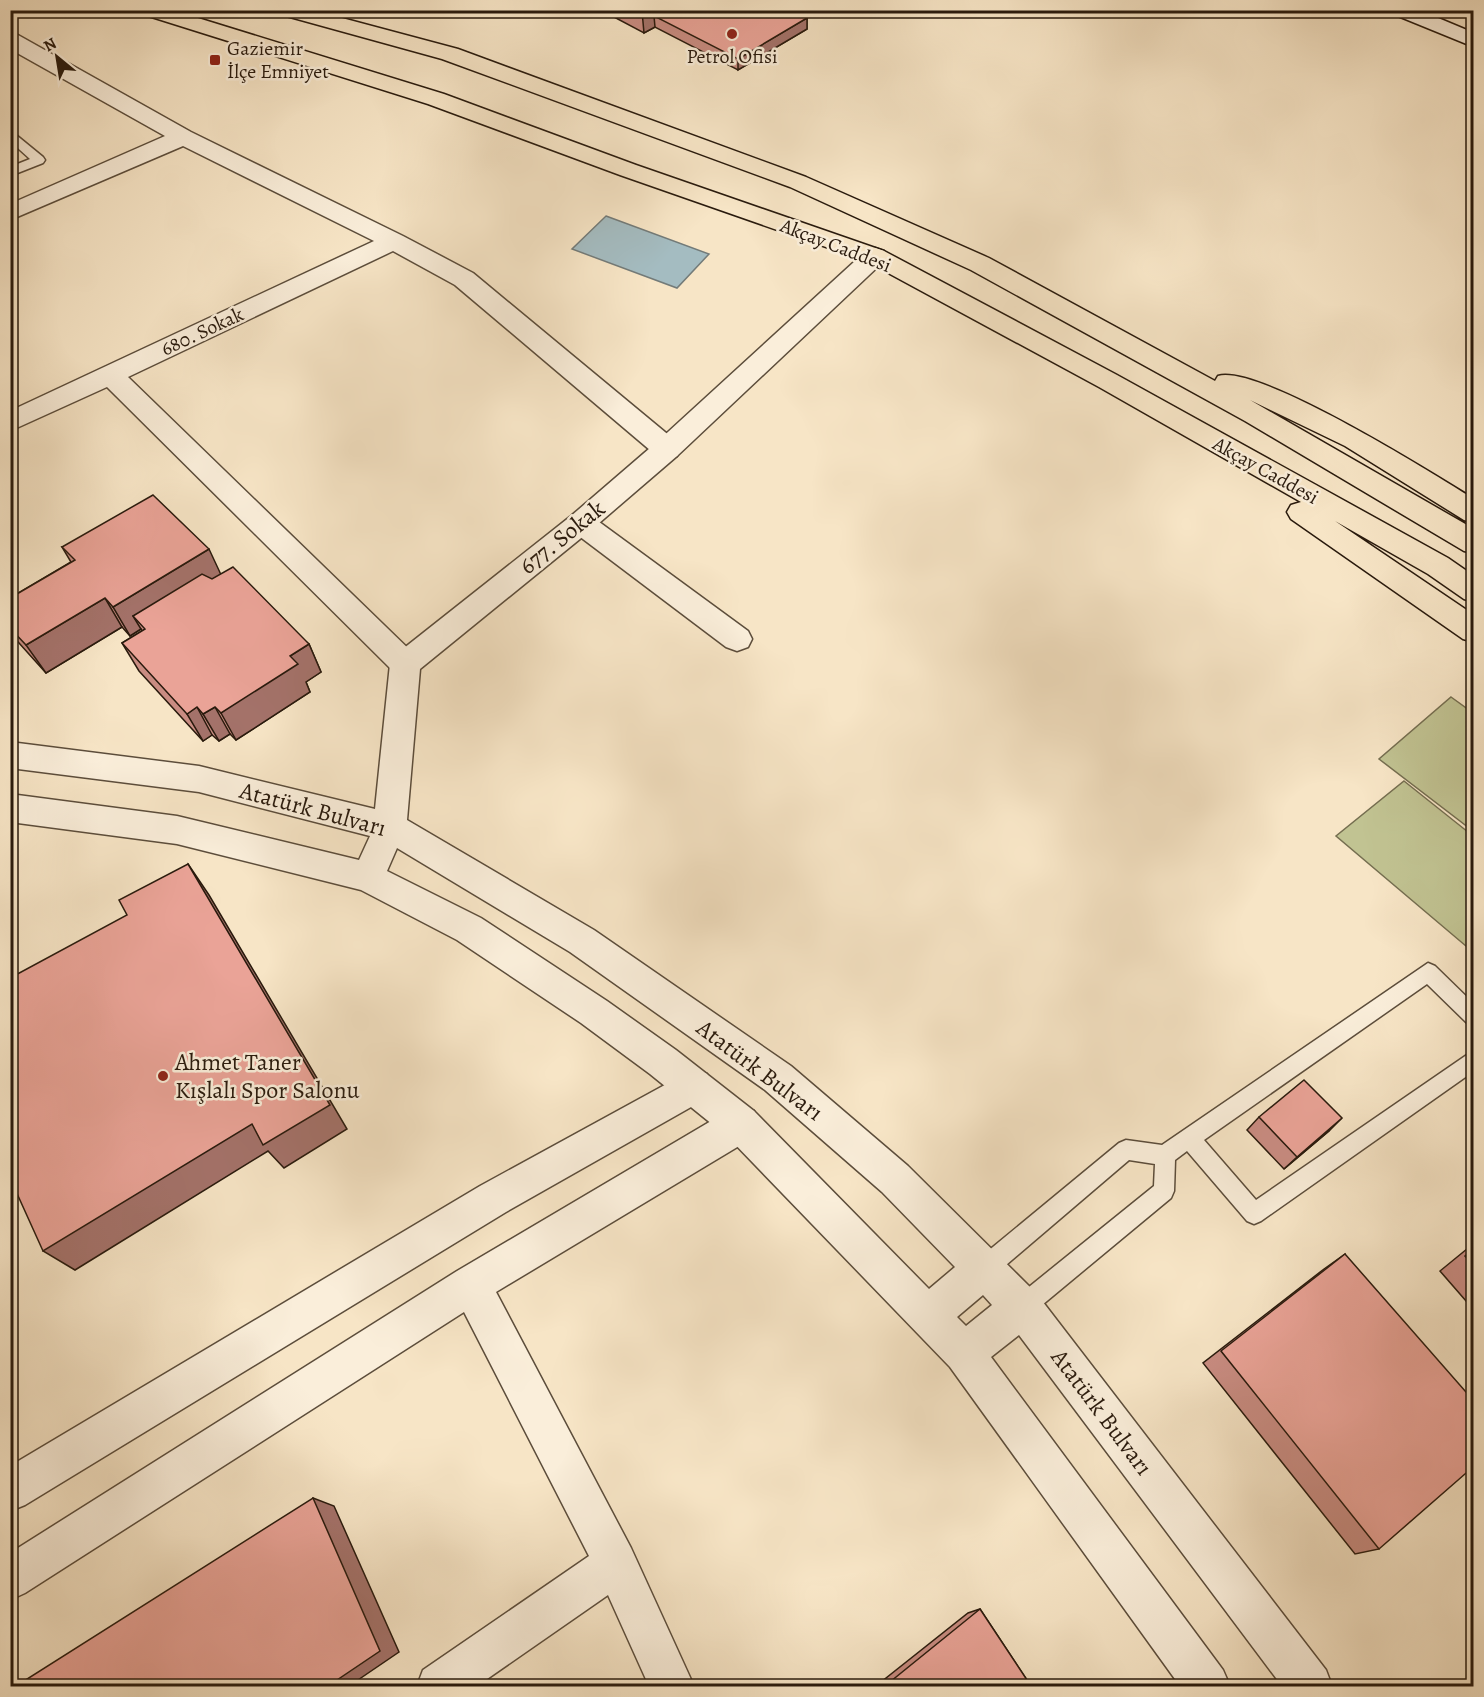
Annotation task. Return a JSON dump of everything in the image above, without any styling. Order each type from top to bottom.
[{"type":"highway","name":"Akçay Caddesi","points":[[149,10],[436,99],[628,170],[875,256],[1108,381],[1438,567],[1473,591]]},
{"type":"highway","name":"Akçay Caddesi","points":[[286,10],[450,54],[798,182],[980,264],[1254,414],[1473,543]]},
{"type":"highway","points":[[1145,354],[1270,396],[1400,466],[1473,513]]},
{"type":"highway","points":[[1108,381],[1473,631]]},
{"type":"street","points":[[1400,10],[1473,41]]},
{"type":"street","points":[[11,41],[183,137],[394,241],[464,279],[667,449]]},
{"type":"street","points":[[10,213],[183,137]]},
{"type":"street","name":"680. Sokak","points":[[10,422],[394,241]]},
{"type":"street","name":"677. Sokak","points":[[405,664],[581,523],[667,449],[875,256]]},
{"type":"street","points":[[110,375],[405,664],[390,827],[368,877]]},
{"type":"street","points":[[581,523],[737,639]]},
{"type":"street","name":"Atatürk Bulvarı","points":[[10,755],[199,779],[390,827],[582,941],[778,1078],[895,1179],[1022,1307],[1310,1686]]},
{"type":"street","points":[[10,807],[177,830],[368,877],[469,929],[594,1012],[741,1124],[964,1353],[1207,1686]]},
{"type":"street","points":[[10,1490],[493,1198],[694,1086]]},
{"type":"street","points":[[10,1578],[471,1285],[741,1124]]},
{"type":"street","points":[[928,1315],[984,1269]]},
{"type":"street","points":[[471,1285],[616,1563],[672,1686]]},
{"type":"street","points":[[964,1353],[1022,1307]]},
{"type":"street","points":[[439,1686],[616,1563]]},
{"type":"lane","points":[[10,134],[39,160],[10,172]]},
{"type":"lane","points":[[984,1269],[1126,1150],[1165,1155],[1428,972],[1473,1017]]},
{"type":"lane","points":[[1189,1138],[1254,1214],[1473,1059]]},
{"type":"lane","points":[[1022,1307],[1164,1191],[1165,1155]]},
{"type":"green space","points":[[1451,697],[1473,713],[1473,831],[1379,759]]},
{"type":"green space","points":[[1404,781],[1473,836],[1473,952],[1336,836]]},
{"type":"water","points":[[606,216],[709,254],[677,288],[572,249]]},
{"type":"building","points":[[663,10],[722,10],[728,13],[733,10],[793,10],[807,18],[738,59],[654,16]]},
{"type":"building","points":[[153,495],[209,549],[113,607],[105,598],[26,645],[10,628],[10,598],[75,560],[62,547]]},
{"type":"building","points":[[233,567],[309,644],[290,656],[298,664],[221,713],[215,707],[203,714],[197,707],[187,714],[122,643],[145,629],[133,616],[202,574],[212,579]]},
{"type":"building","name":"Ahmet Taner Kışlalı Spor Salonu","points":[[188,864],[330,1105],[263,1145],[252,1124],[43,1251],[10,1178],[10,978],[127,915],[119,900]]},
{"type":"building","points":[[1304,1080],[1342,1118],[1297,1157],[1259,1117]]},
{"type":"building","points":[[1473,1249],[1473,1265],[1465,1256]]},
{"type":"building","points":[[1345,1254],[1473,1400],[1473,1467],[1379,1549],[1221,1351]]},
{"type":"building","points":[[313,1498],[380,1651],[328,1686],[16,1686]]},
{"type":"building","points":[[980,1609],[1031,1686],[885,1686]]},
{"type":"place","name":"Petrol Ofisi","points":[[732,34]]},
{"type":"place","name":"Gaziemir İlçe Emniyet","points":[[215,60]]},
{"type":"place","name":"Ahmet Taner Kışlalı Spor Salonu","points":[[163,1076]]}]
